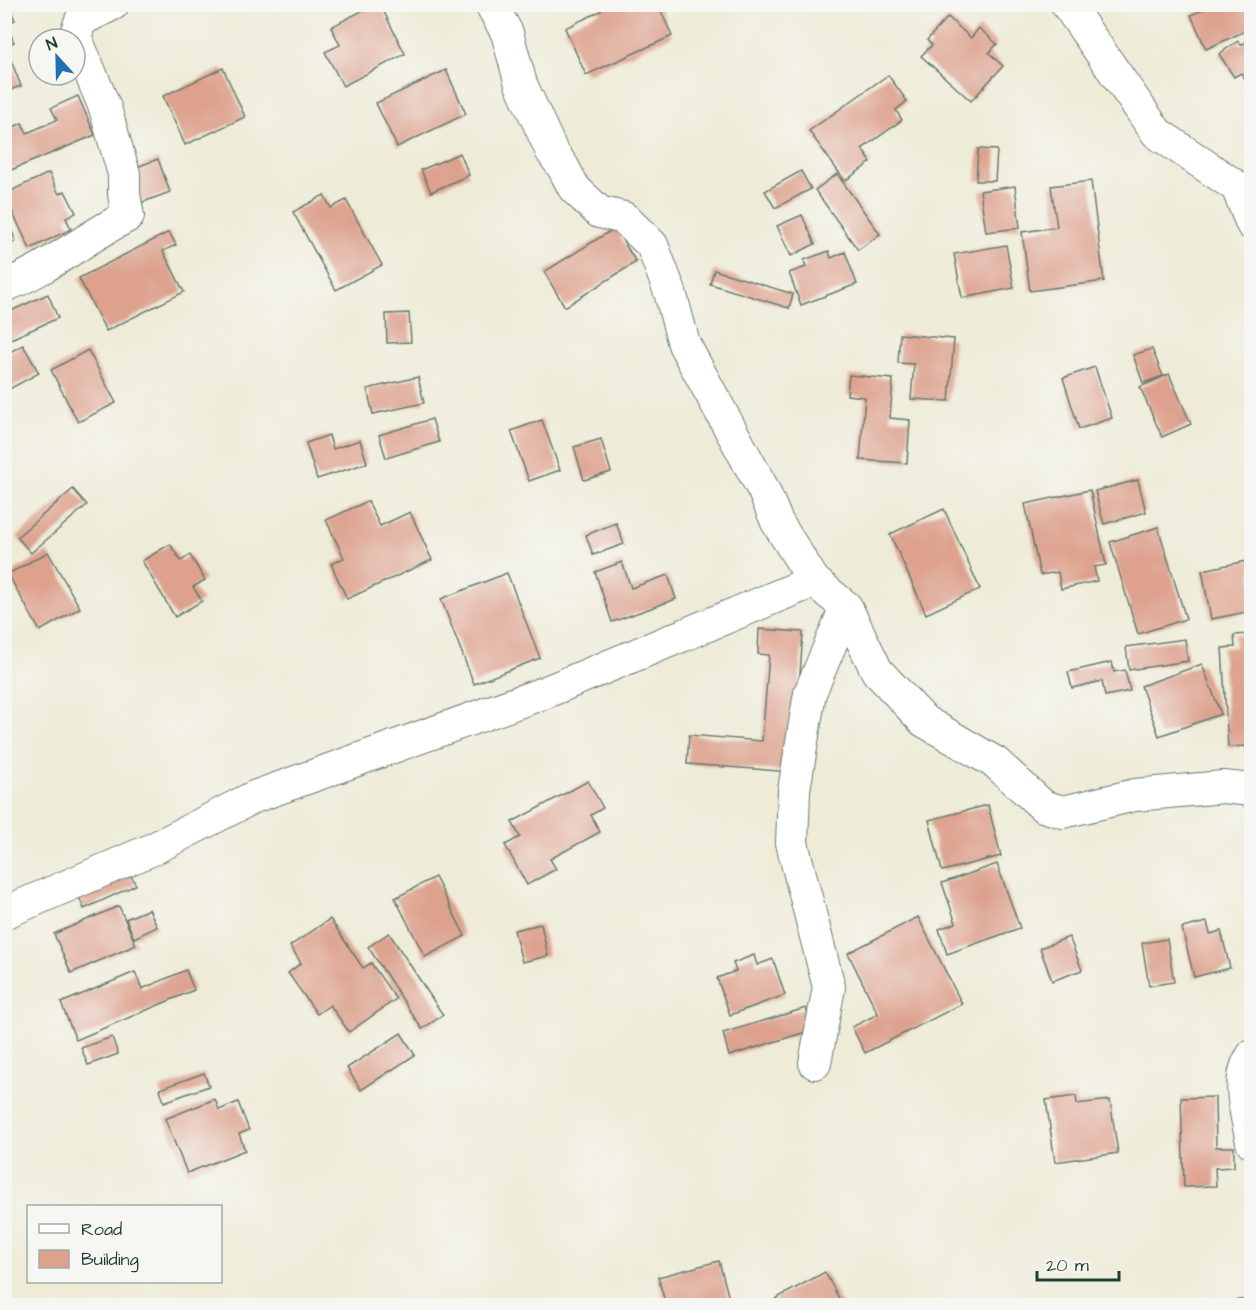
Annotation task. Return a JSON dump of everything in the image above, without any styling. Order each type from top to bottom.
[{"type":"street","points":[[4,286],[28,277],[100,230],[129,216],[124,194],[124,174],[105,108],[75,36],[81,20],[113,4]]},
{"type":"street","points":[[491,4],[507,33],[521,84],[552,152],[574,188],[599,212],[624,218],[652,245],[670,292],[684,344],[763,489],[777,522],[814,581],[846,607],[877,671],[924,721],[996,764],[1043,806],[1063,812],[1136,795],[1223,787],[1251,790]]},
{"type":"street","points":[[1067,4],[1157,133],[1244,184],[1251,224]]},
{"type":"street","points":[[4,912],[153,849],[254,797],[546,692],[814,581]]},
{"type":"street","points":[[815,1063],[829,987],[792,843],[794,790],[810,693],[846,607]]},
{"type":"street","points":[[1251,1056],[1245,1065],[1242,1082],[1251,1142]]},
{"type":"building","points":[[4,4],[8,4],[15,20],[6,24],[14,42],[4,46]]},
{"type":"building","points":[[375,4],[380,4],[405,54],[343,86],[325,52],[340,45],[331,27]]},
{"type":"building","points":[[598,4],[658,4],[672,36],[586,75],[565,28],[601,11]]},
{"type":"building","points":[[1215,4],[1252,4],[1252,28],[1206,49],[1191,15]]},
{"type":"building","points":[[948,17],[971,38],[979,28],[997,44],[989,53],[1003,66],[971,101],[921,56],[932,45],[927,40]]},
{"type":"building","points":[[1252,38],[1252,85],[1250,86],[1241,73],[1234,77],[1219,54],[1238,41],[1241,45]]},
{"type":"building","points":[[10,58],[21,86],[4,92],[4,60]]},
{"type":"building","points":[[223,68],[245,117],[185,145],[163,96]]},
{"type":"building","points":[[446,70],[466,114],[397,147],[376,103]]},
{"type":"building","points":[[888,75],[907,101],[896,110],[902,120],[862,149],[871,162],[845,181],[809,131]]},
{"type":"building","points":[[78,96],[95,135],[4,173],[4,131],[22,123],[27,133],[57,120],[51,108]]},
{"type":"building","points":[[978,149],[997,150],[995,181],[976,181]]},
{"type":"building","points":[[460,153],[469,175],[431,192],[421,170]]},
{"type":"building","points":[[158,159],[170,192],[138,204],[126,171]]},
{"type":"building","points":[[801,171],[811,189],[775,208],[765,191]]},
{"type":"building","points":[[49,173],[59,194],[65,191],[76,213],[66,218],[71,229],[30,249],[4,194]]},
{"type":"building","points":[[837,174],[880,234],[858,250],[815,190]]},
{"type":"building","points":[[1091,181],[1104,281],[1030,291],[1022,232],[1057,227],[1051,186]]},
{"type":"building","points":[[1015,186],[1020,228],[986,232],[980,191]]},
{"type":"building","points":[[324,195],[331,208],[346,200],[382,265],[336,290],[293,212]]},
{"type":"building","points":[[4,213],[16,241],[4,246]]},
{"type":"building","points":[[802,215],[815,244],[791,256],[777,226]]},
{"type":"building","points":[[615,228],[636,262],[565,307],[544,272]]},
{"type":"building","points":[[169,232],[176,245],[163,251],[184,292],[106,331],[79,278]]},
{"type":"building","points":[[1006,245],[1014,288],[962,298],[954,254]]},
{"type":"building","points":[[829,251],[831,258],[845,252],[857,284],[801,305],[789,273],[806,267],[804,260]]},
{"type":"building","points":[[714,270],[793,294],[789,308],[710,284]]},
{"type":"building","points":[[48,294],[58,318],[4,342],[4,314]]},
{"type":"building","points":[[409,313],[411,342],[387,343],[386,314]]},
{"type":"building","points":[[900,334],[954,339],[949,401],[911,399],[914,364],[898,363]]},
{"type":"building","points":[[23,345],[39,373],[4,392],[4,355]]},
{"type":"building","points":[[1152,349],[1163,376],[1143,383],[1133,355]]},
{"type":"building","points":[[88,350],[116,403],[78,422],[51,370]]},
{"type":"building","points":[[1095,367],[1112,418],[1079,429],[1063,378]]},
{"type":"building","points":[[1169,374],[1191,424],[1162,437],[1140,387]]},
{"type":"building","points":[[849,375],[893,379],[890,418],[910,420],[907,463],[860,460],[865,397],[847,395]]},
{"type":"building","points":[[418,377],[424,403],[373,414],[367,389]]},
{"type":"building","points":[[432,419],[439,442],[386,458],[379,435]]},
{"type":"building","points":[[542,420],[560,470],[529,481],[511,431]]},
{"type":"building","points":[[329,435],[333,449],[360,440],[367,463],[317,479],[306,443]]},
{"type":"building","points":[[601,439],[611,472],[584,480],[574,447]]},
{"type":"building","points":[[1138,480],[1146,512],[1104,524],[1095,491]]},
{"type":"building","points":[[73,489],[87,505],[31,553],[17,537]]},
{"type":"building","points":[[1090,490],[1106,565],[1094,567],[1097,581],[1061,589],[1058,572],[1040,575],[1025,504]]},
{"type":"building","points":[[368,501],[380,526],[410,512],[432,560],[347,599],[331,564],[344,558],[326,520]]},
{"type":"building","points":[[944,509],[980,589],[926,614],[890,534]]},
{"type":"building","points":[[616,523],[624,544],[593,555],[586,535]]},
{"type":"building","points":[[1158,527],[1186,619],[1138,634],[1110,542]]},
{"type":"building","points":[[170,544],[181,561],[190,555],[205,580],[193,587],[202,601],[175,617],[142,561]]},
{"type":"building","points":[[48,552],[80,608],[40,631],[8,574]]},
{"type":"building","points":[[1252,560],[1252,611],[1211,619],[1202,570]]},
{"type":"building","points":[[622,562],[631,588],[668,575],[676,599],[612,622],[595,572]]},
{"type":"building","points":[[507,573],[540,658],[474,684],[441,599]]},
{"type":"building","points":[[759,629],[803,632],[793,772],[687,764],[689,735],[762,741],[769,655],[758,654]]},
{"type":"building","points":[[1252,634],[1252,763],[1248,763],[1246,746],[1228,747],[1222,648],[1235,647],[1234,635]]},
{"type":"building","points":[[1185,639],[1188,661],[1129,670],[1126,647]]},
{"type":"building","points":[[1112,662],[1114,672],[1125,670],[1130,691],[1105,696],[1102,681],[1072,688],[1068,672]]},
{"type":"building","points":[[1202,664],[1221,714],[1159,736],[1141,686]]},
{"type":"building","points":[[588,781],[603,808],[591,815],[600,832],[550,859],[556,869],[527,885],[505,845],[520,837],[512,822]]},
{"type":"building","points":[[988,805],[1001,856],[942,871],[929,820]]},
{"type":"building","points":[[997,864],[1020,928],[947,954],[939,929],[956,923],[942,883]]},
{"type":"building","points":[[128,869],[136,885],[84,909],[77,892]]},
{"type":"building","points":[[435,877],[465,936],[425,957],[395,898]]},
{"type":"building","points":[[119,906],[136,945],[71,973],[54,934]]},
{"type":"building","points":[[149,909],[157,927],[134,938],[126,919]]},
{"type":"building","points":[[918,917],[962,1004],[865,1053],[852,1027],[878,1014],[848,953]]},
{"type":"building","points":[[330,919],[363,968],[371,963],[396,999],[349,1032],[330,1005],[317,1014],[288,973],[301,963],[290,946]]},
{"type":"building","points":[[1207,922],[1210,934],[1221,931],[1230,968],[1194,977],[1182,928]]},
{"type":"building","points":[[541,924],[548,956],[522,962],[514,930]]},
{"type":"building","points":[[389,933],[443,1015],[422,1029],[368,947]]},
{"type":"building","points":[[1069,937],[1082,970],[1052,981],[1040,948]]},
{"type":"building","points":[[1167,939],[1174,982],[1149,986],[1142,943]]},
{"type":"building","points":[[754,955],[757,965],[773,959],[785,995],[730,1015],[717,978],[736,971],[733,963]]},
{"type":"building","points":[[186,970],[194,990],[76,1040],[61,1003],[135,972],[142,989]]},
{"type":"building","points":[[806,1008],[812,1030],[729,1056],[723,1033]]},
{"type":"building","points":[[401,1033],[415,1055],[361,1090],[347,1068]]},
{"type":"building","points":[[112,1037],[118,1054],[88,1065],[81,1048]]},
{"type":"building","points":[[204,1073],[209,1086],[164,1102],[160,1089]]},
{"type":"building","points":[[1076,1096],[1077,1104],[1110,1100],[1118,1153],[1055,1162],[1046,1100]]},
{"type":"building","points":[[1215,1097],[1216,1147],[1234,1147],[1234,1167],[1215,1168],[1216,1186],[1184,1187],[1181,1098]]},
{"type":"building","points":[[215,1099],[219,1110],[238,1102],[249,1130],[239,1134],[245,1150],[187,1173],[165,1119]]},
{"type":"building","points":[[719,1261],[731,1306],[674,1306],[673,1300],[665,1302],[658,1277]]},
{"type":"building","points":[[825,1272],[843,1306],[778,1306],[775,1299]]},
{"type":"building","points":[[1252,1299],[1252,1306],[1180,1306],[1179,1304]]}]
